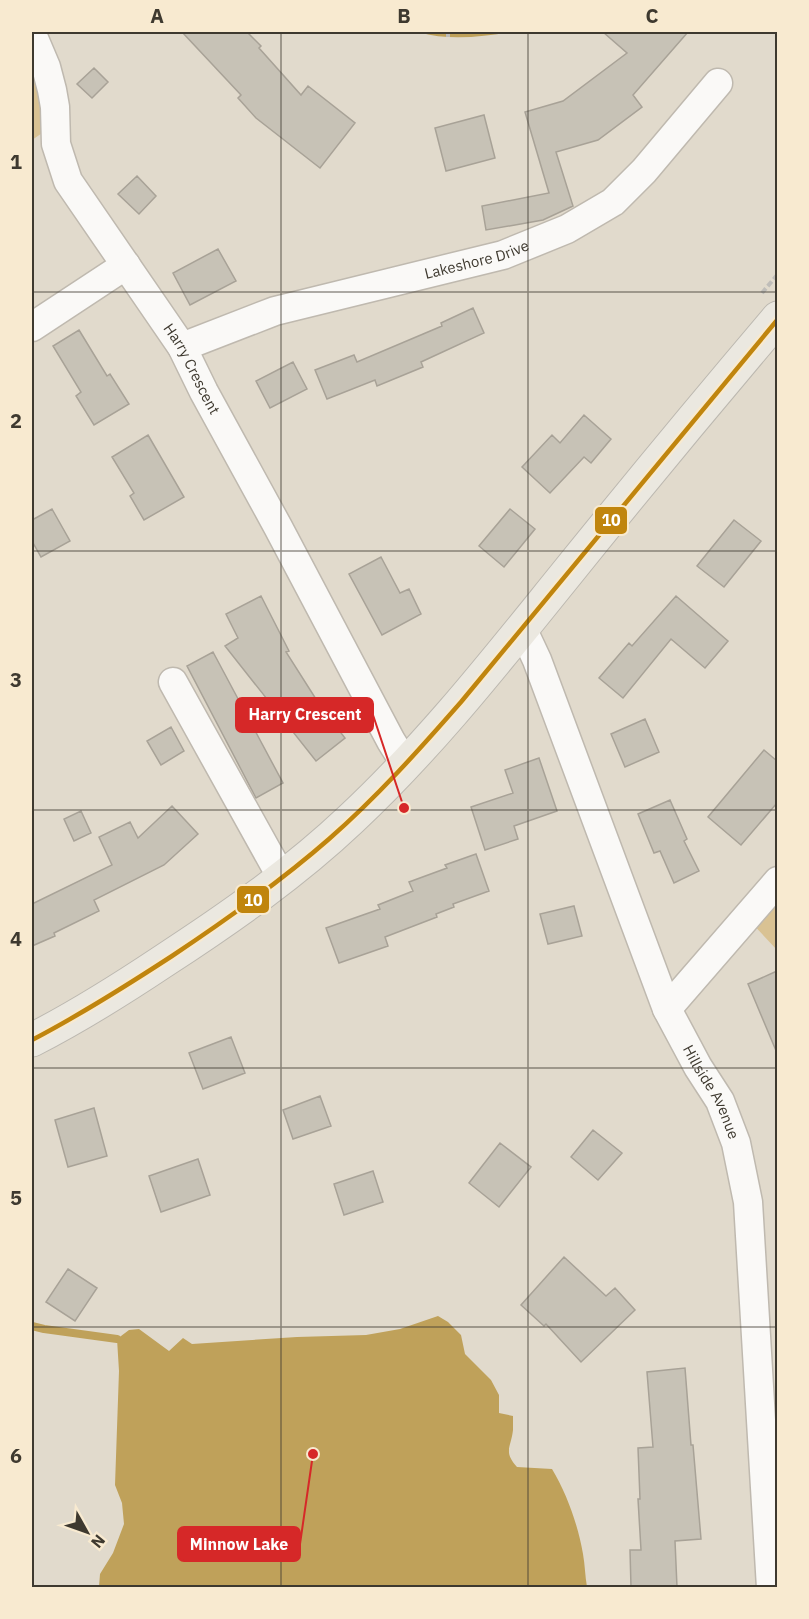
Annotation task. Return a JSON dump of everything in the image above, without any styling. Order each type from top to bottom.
[{"type":"main road","points":[[32,1040],[88,1010],[139,977],[226,919],[282,878],[350,820],[406,765],[463,702],[679,434],[766,310]]},
{"type":"street","name":"Harry Crescent","points":[[32,34],[43,59],[52,90],[56,144],[68,181],[182,347],[390,741],[406,765]]},
{"type":"street","name":"Lakeshore Drive","points":[[182,347],[275,311],[503,255],[567,230],[613,202],[644,171],[718,82]]},
{"type":"street","points":[[32,327],[126,265]]},
{"type":"street","name":"Hillside Avenue","points":[[522,628],[537,660],[667,1009],[698,1067],[720,1101],[736,1143],[748,1202],[771,1587]]},
{"type":"street","points":[[173,682],[282,878]]},
{"type":"street","points":[[667,1009],[777,880]]},
{"type":"path","points":[[766,310],[777,274]]},
{"type":"shaded area","points":[[418,32],[512,32],[476,37],[453,37]]},
{"type":"shaded area","points":[[32,41],[48,129],[32,140]]},
{"type":"shaded area","points":[[777,884],[777,950],[748,919]]},
{"type":"shaded area","points":[[438,1316],[461,1335],[465,1354],[491,1380],[499,1395],[499,1413],[513,1416],[509,1453],[513,1462],[517,1467],[552,1469],[567,1499],[578,1532],[587,1587],[99,1587],[100,1574],[113,1553],[124,1524],[122,1503],[115,1485],[119,1371],[117,1339],[129,1330],[139,1329],[169,1351],[183,1338],[192,1344],[366,1335],[400,1329]]},
{"type":"building","points":[[182,32],[247,32],[301,95],[308,86],[355,123],[320,168],[256,118],[238,98],[241,95]]},
{"type":"building","points":[[603,32],[688,32],[633,95],[642,107],[598,140],[556,152],[573,206],[543,220],[486,230],[482,206],[549,193],[525,112],[563,101],[627,53]]},
{"type":"building","points":[[94,68],[108,82],[92,98],[77,84]]},
{"type":"building","points":[[484,115],[495,158],[446,171],[435,128]]},
{"type":"building","points":[[137,176],[156,196],[139,214],[118,194]]},
{"type":"building","points":[[218,249],[236,281],[190,305],[173,273]]},
{"type":"building","points":[[473,308],[484,333],[421,362],[423,367],[377,386],[375,380],[327,399],[315,370],[354,355],[357,362],[442,326],[441,323]]},
{"type":"building","points":[[79,330],[107,376],[110,374],[129,404],[94,425],[76,396],[81,392],[53,346]]},
{"type":"building","points":[[293,362],[307,389],[270,408],[256,381]]},
{"type":"building","points":[[584,415],[611,439],[591,463],[584,457],[550,493],[522,467],[552,435],[560,443]]},
{"type":"building","points":[[148,435],[184,497],[144,520],[130,496],[134,493],[112,457]]},
{"type":"building","points":[[52,509],[70,541],[41,557],[32,541],[32,520]]},
{"type":"building","points":[[510,509],[535,529],[504,567],[479,546]]},
{"type":"building","points":[[734,520],[761,541],[724,587],[697,566]]},
{"type":"building","points":[[381,557],[400,593],[409,589],[421,614],[382,635],[349,574]]},
{"type":"building","points":[[261,596],[289,651],[286,652],[321,707],[345,738],[316,761],[225,646],[238,638],[226,614]]},
{"type":"building","points":[[676,596],[728,641],[705,668],[671,639],[623,698],[599,678],[629,643],[632,646]]},
{"type":"building","points":[[213,652],[283,783],[256,798],[187,666]]},
{"type":"building","points":[[645,719],[659,752],[625,767],[611,734]]},
{"type":"building","points":[[171,727],[184,751],[161,765],[147,741]]},
{"type":"building","points":[[764,750],[777,761],[777,803],[741,845],[708,817]]},
{"type":"building","points":[[539,758],[557,811],[514,826],[518,839],[485,850],[471,807],[513,793],[505,770]]},
{"type":"building","points":[[670,800],[687,839],[684,841],[699,871],[674,883],[660,851],[654,853],[638,814]]},
{"type":"building","points":[[172,806],[198,834],[164,865],[94,900],[99,911],[32,946],[32,904],[112,865],[99,837],[130,822],[138,838]]},
{"type":"building","points":[[81,811],[91,833],[74,841],[64,819]]},
{"type":"building","points":[[476,854],[489,891],[453,904],[454,907],[436,914],[437,917],[385,937],[388,946],[339,963],[326,928],[380,909],[378,905],[413,891],[409,882],[447,868],[445,865]]},
{"type":"building","points":[[574,906],[582,936],[548,944],[540,914]]},
{"type":"building","points":[[777,971],[777,1053],[748,984]]},
{"type":"building","points":[[231,1037],[245,1073],[203,1089],[189,1053]]},
{"type":"building","points":[[320,1096],[331,1126],[293,1139],[283,1110]]},
{"type":"building","points":[[94,1108],[107,1156],[68,1167],[55,1120]]},
{"type":"building","points":[[593,1130],[622,1153],[598,1180],[571,1157]]},
{"type":"building","points":[[500,1143],[531,1167],[499,1207],[469,1183]]},
{"type":"building","points":[[198,1159],[210,1195],[161,1212],[149,1176]]},
{"type":"building","points":[[373,1171],[383,1202],[344,1215],[334,1184]]},
{"type":"building","points":[[564,1257],[606,1296],[615,1288],[635,1310],[581,1362],[546,1324],[544,1326],[521,1305]]},
{"type":"building","points":[[68,1269],[97,1288],[75,1321],[46,1302]]},
{"type":"building","points":[[685,1368],[701,1539],[675,1541],[677,1587],[631,1587],[630,1550],[641,1550],[638,1448],[653,1447],[647,1372]]},
{"type":"waterway","points":[[32,1326],[117,1339]]},
{"type":"transit line","name":"10","points":[[32,1040],[120,989],[232,914],[310,855],[364,807],[461,702],[778,319]]},
{"type":"place","name":"Harry Crescent","points":[[404,808]]},
{"type":"place","name":"Minnow Lake","points":[[313,1454]]}]
